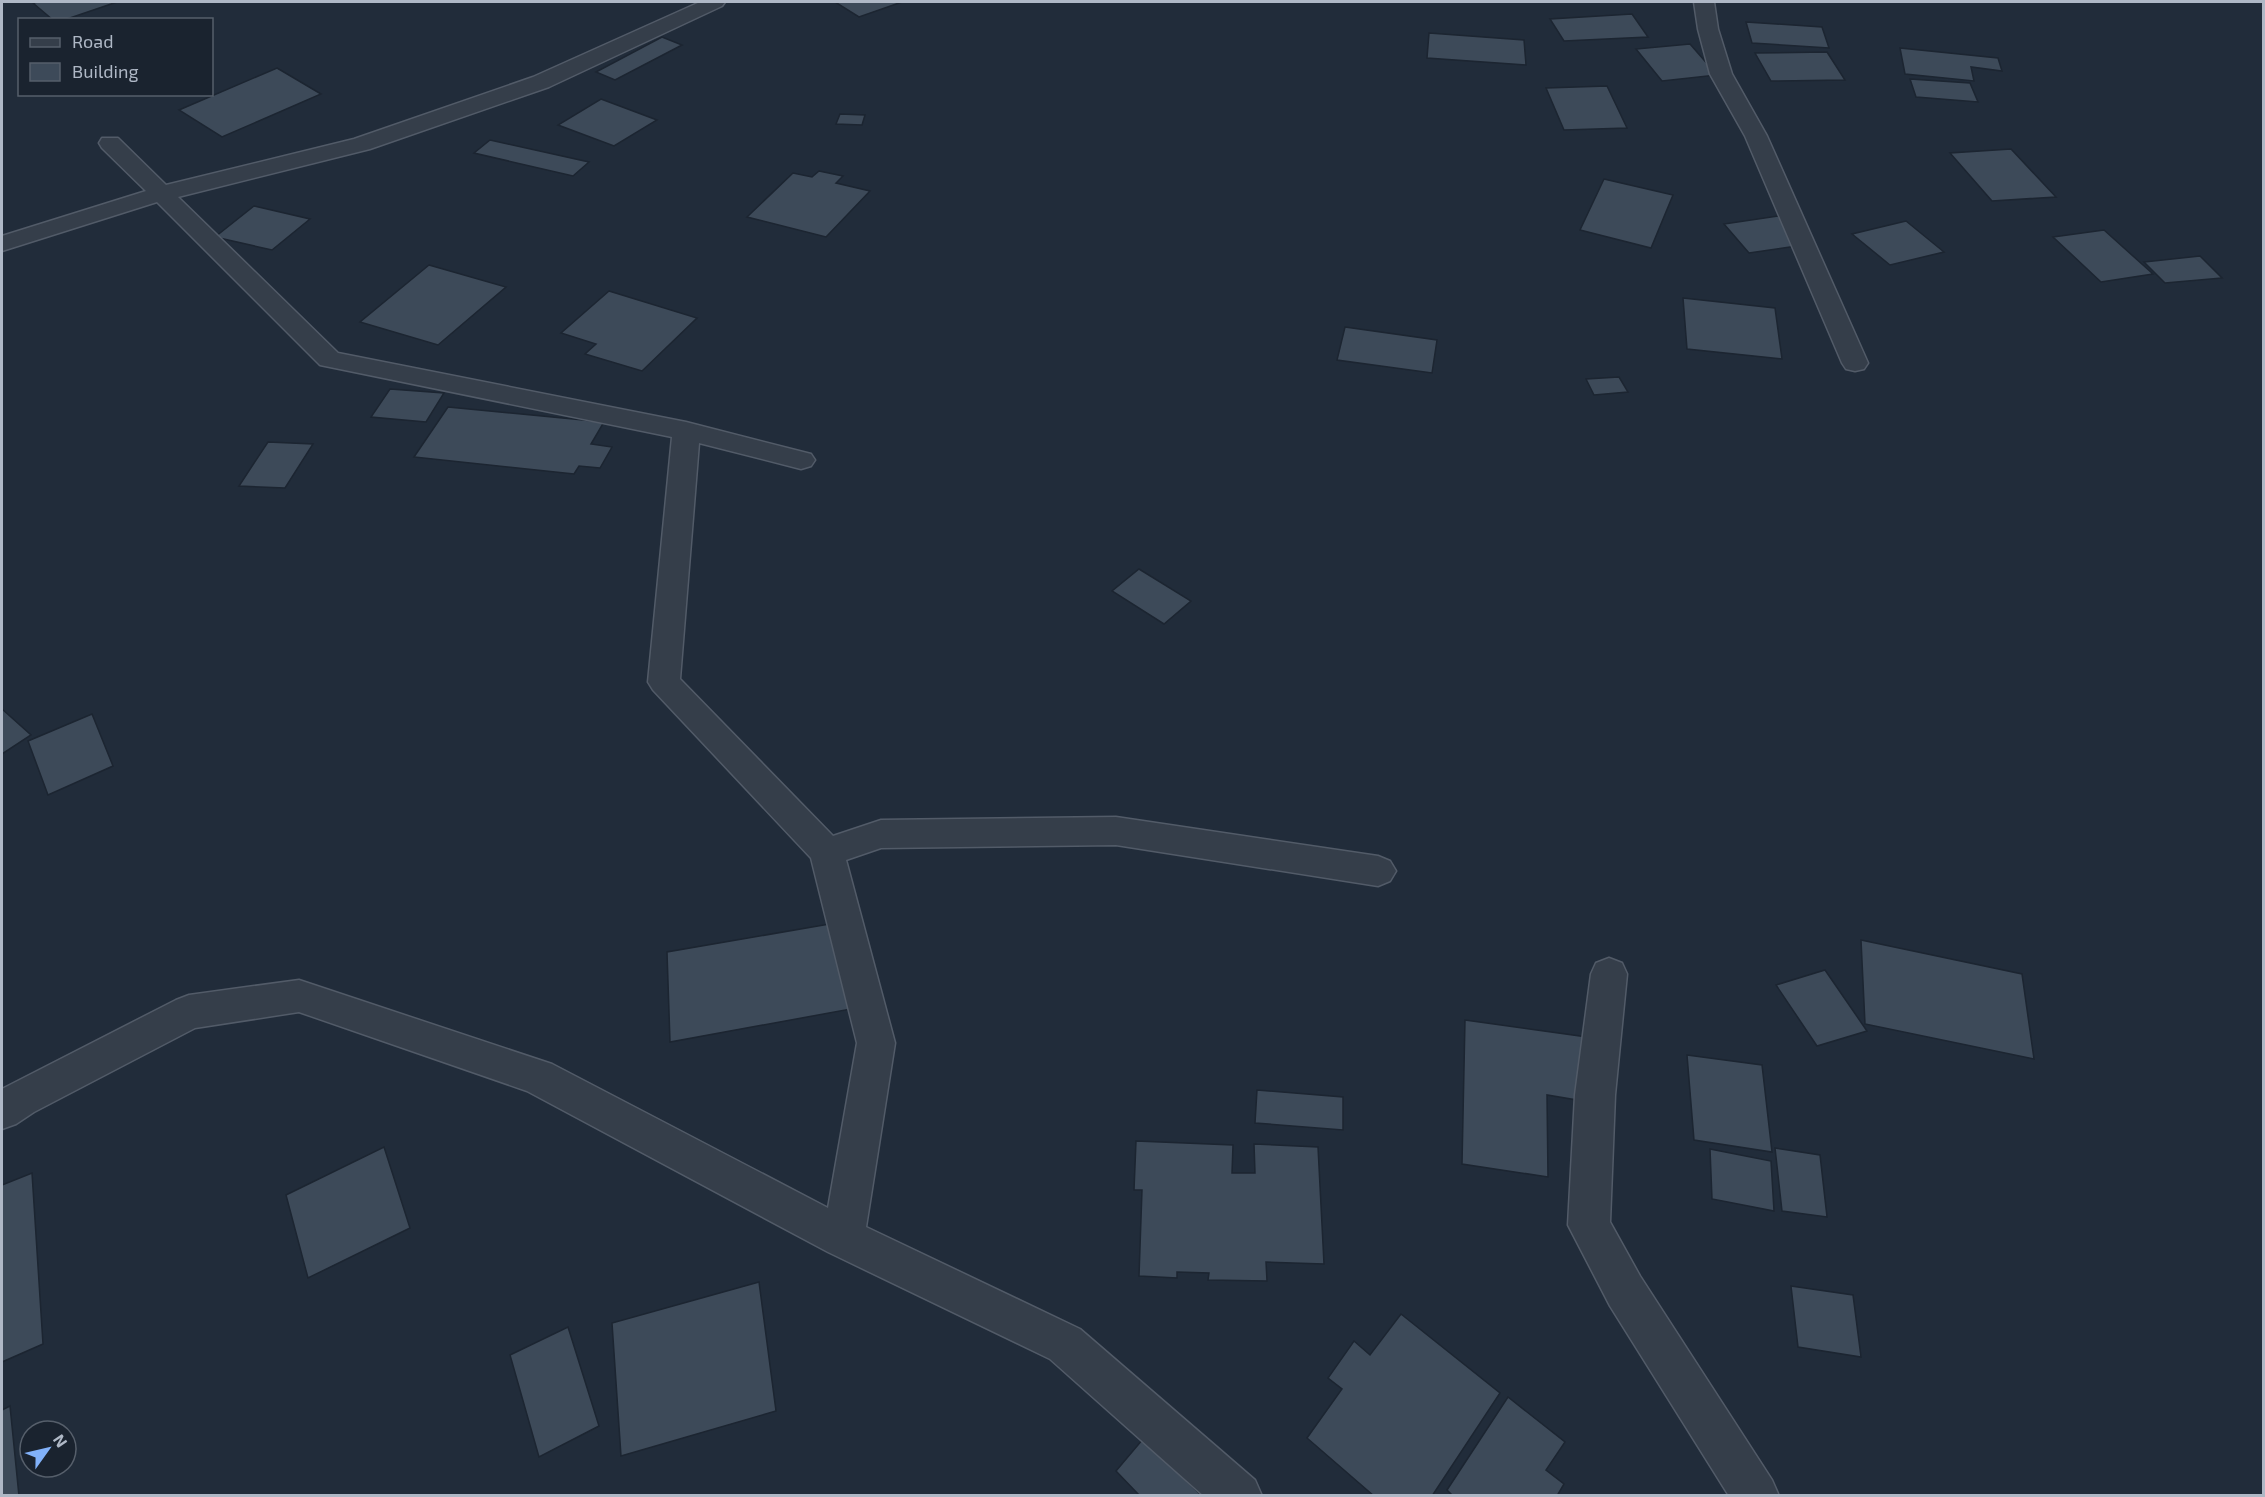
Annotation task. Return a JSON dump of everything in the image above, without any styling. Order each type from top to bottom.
[{"type":"street","points":[[2,244],[160,194],[362,144],[541,82],[715,2]]},
{"type":"street","points":[[1704,2],[1708,29],[1721,74],[1756,136],[1856,363]]},
{"type":"street","points":[[110,144],[329,359],[686,432],[801,460]]},
{"type":"street","points":[[686,432],[664,682],[827,852],[876,1043],[843,1238]]},
{"type":"street","points":[[827,852],[881,834],[1116,831],[1378,871]]},
{"type":"street","points":[[1609,974],[1595,1095],[1589,1225],[1625,1291],[1756,1496]]},
{"type":"street","points":[[2,1112],[20,1099],[189,1012],[299,996],[537,1077],[843,1238],[1065,1344],[1239,1496]]},
{"type":"building","points":[[117,2],[70,18],[51,18],[33,3]]},
{"type":"building","points":[[835,2],[902,2],[859,17]]},
{"type":"building","points":[[1632,14],[1648,37],[1564,41],[1550,19]]},
{"type":"building","points":[[1746,22],[1822,27],[1829,48],[1752,43]]},
{"type":"building","points":[[1429,33],[1524,40],[1526,65],[1427,58]]},
{"type":"building","points":[[662,37],[682,45],[615,80],[596,72]]},
{"type":"building","points":[[1690,44],[1717,75],[1662,81],[1636,49]]},
{"type":"building","points":[[1900,48],[1998,58],[2002,71],[1971,67],[1974,81],[1905,74]]},
{"type":"building","points":[[1827,52],[1845,80],[1771,81],[1755,53]]},
{"type":"building","points":[[277,68],[321,94],[222,137],[179,110]]},
{"type":"building","points":[[1910,79],[1970,83],[1978,102],[1916,97]]},
{"type":"building","points":[[1607,86],[1627,128],[1564,130],[1546,88]]},
{"type":"building","points":[[601,99],[657,120],[614,146],[558,125]]},
{"type":"building","points":[[840,114],[865,115],[862,125],[836,124]]},
{"type":"building","points":[[490,140],[589,162],[573,176],[474,153]]},
{"type":"building","points":[[2011,149],[2056,197],[1992,201],[1950,153]]},
{"type":"building","points":[[819,171],[843,176],[836,183],[870,191],[826,237],[747,217],[793,173],[812,177]]},
{"type":"building","points":[[1604,179],[1673,195],[1651,248],[1580,230]]},
{"type":"building","points":[[254,206],[310,219],[272,250],[215,237]]},
{"type":"building","points":[[1778,216],[1804,245],[1749,253],[1724,224]]},
{"type":"building","points":[[1906,221],[1944,252],[1890,265],[1852,234]]},
{"type":"building","points":[[2104,230],[2153,274],[2101,282],[2053,237]]},
{"type":"building","points":[[2200,256],[2222,278],[2165,283],[2144,262]]},
{"type":"building","points":[[429,265],[506,287],[438,345],[360,322]]},
{"type":"building","points":[[609,291],[697,318],[642,371],[585,354],[596,344],[561,333]]},
{"type":"building","points":[[1683,298],[1775,308],[1782,359],[1687,349]]},
{"type":"building","points":[[1345,327],[1437,340],[1432,373],[1337,360]]},
{"type":"building","points":[[1619,377],[1628,392],[1594,395],[1586,379]]},
{"type":"building","points":[[390,389],[444,393],[426,422],[371,417]]},
{"type":"building","points":[[448,407],[604,422],[591,444],[612,447],[600,468],[579,466],[574,474],[414,457]]},
{"type":"building","points":[[268,442],[313,444],[285,488],[239,486]]},
{"type":"building","points":[[1139,569],[1191,601],[1164,624],[1112,591]]},
{"type":"building","points":[[2,709],[31,735],[2,754]]},
{"type":"building","points":[[92,714],[113,766],[48,795],[28,741]]},
{"type":"building","points":[[841,922],[851,1009],[670,1042],[667,952]]},
{"type":"building","points":[[1861,940],[2022,974],[2034,1059],[1865,1024]]},
{"type":"building","points":[[1825,970],[1867,1031],[1817,1046],[1776,985]]},
{"type":"building","points":[[1465,1020],[1587,1037],[1589,1102],[1547,1095],[1548,1177],[1462,1164]]},
{"type":"building","points":[[1687,1055],[1762,1065],[1772,1152],[1694,1140]]},
{"type":"building","points":[[1257,1090],[1343,1097],[1343,1130],[1255,1123]]},
{"type":"building","points":[[1136,1141],[1233,1145],[1232,1173],[1255,1173],[1254,1144],[1318,1147],[1324,1264],[1266,1262],[1267,1281],[1208,1280],[1209,1273],[1177,1272],[1177,1278],[1139,1276],[1142,1190],[1134,1190]]},
{"type":"building","points":[[384,1147],[410,1228],[308,1278],[286,1195]]},
{"type":"building","points":[[1775,1148],[1820,1155],[1827,1217],[1782,1211]]},
{"type":"building","points":[[1710,1149],[1771,1161],[1774,1211],[1712,1199]]},
{"type":"building","points":[[32,1173],[43,1344],[2,1362],[2,1185]]},
{"type":"building","points":[[759,1282],[776,1411],[621,1456],[612,1323]]},
{"type":"building","points":[[1791,1286],[1853,1295],[1861,1357],[1798,1347]]},
{"type":"building","points":[[1401,1314],[1500,1393],[1432,1496],[1374,1496],[1307,1438],[1342,1389],[1328,1378],[1354,1341],[1370,1355]]},
{"type":"building","points":[[568,1327],[599,1426],[539,1457],[510,1355]]},
{"type":"building","points":[[1508,1397],[1565,1442],[1546,1470],[1564,1484],[1557,1496],[1453,1496],[1447,1490]]},
{"type":"building","points":[[10,1406],[19,1496],[2,1496],[2,1410]]},
{"type":"building","points":[[1143,1439],[1202,1496],[1140,1496],[1116,1471]]}]
